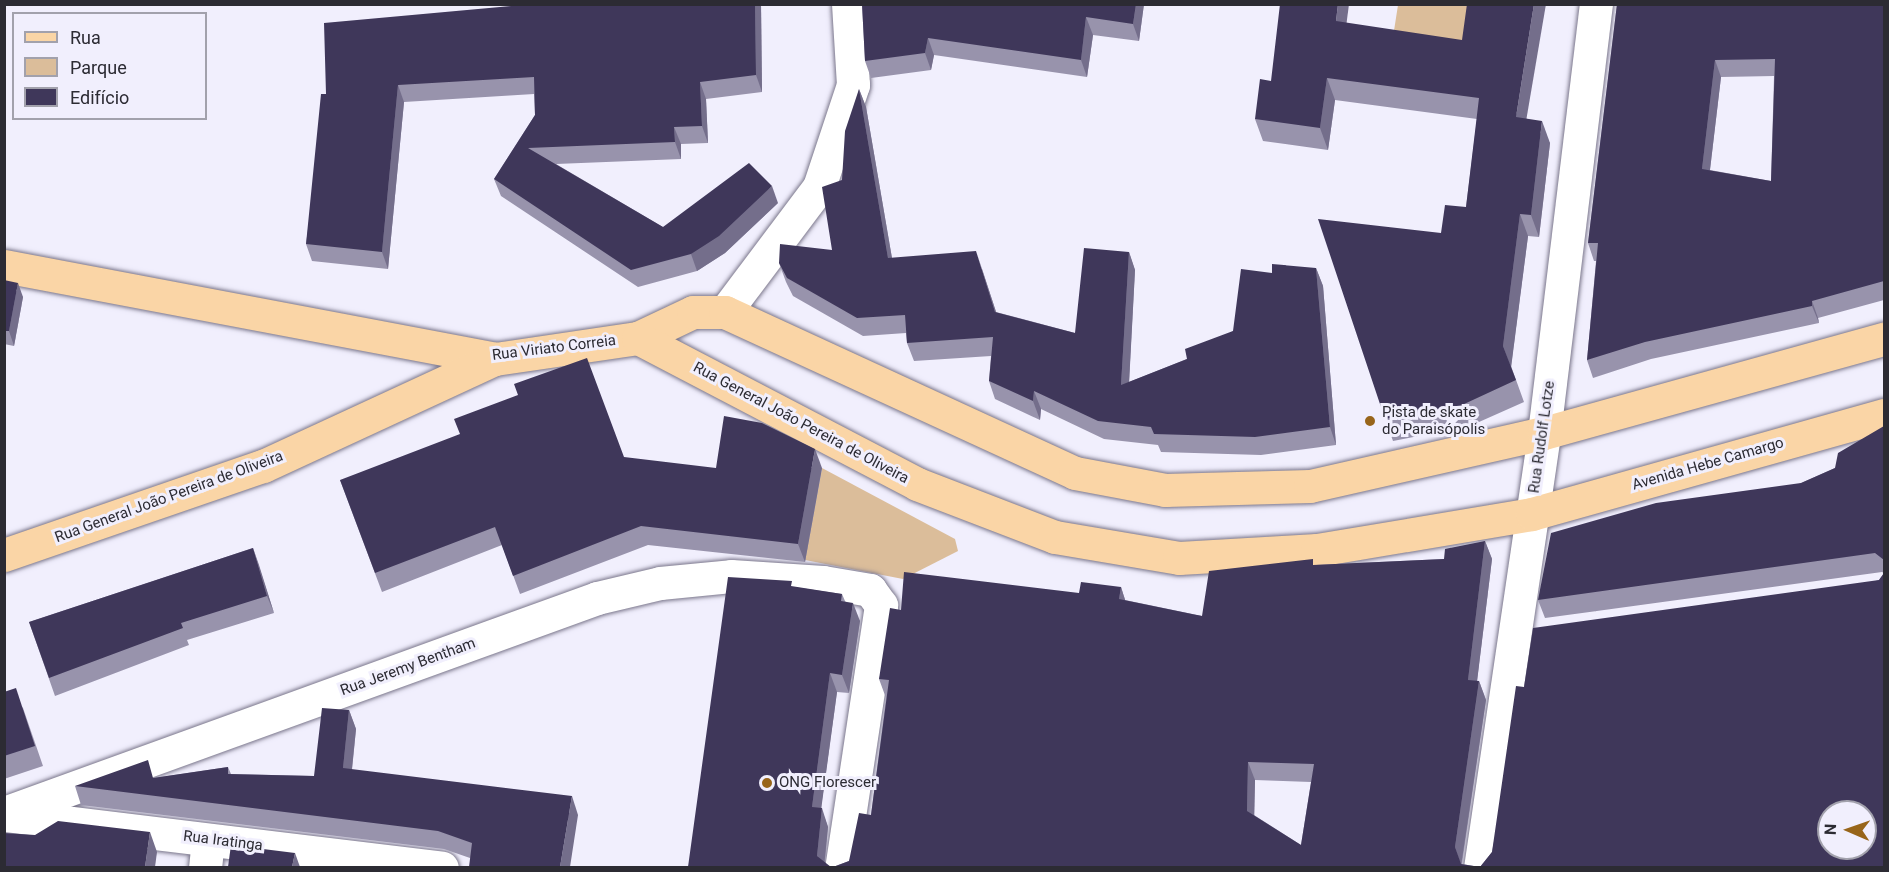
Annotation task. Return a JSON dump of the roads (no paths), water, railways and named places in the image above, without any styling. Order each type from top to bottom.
[{"type":"main road","name":"Rua Viriato Correia","points":[[4,266],[495,359],[638,338],[693,312],[725,312]]},
{"type":"main road","points":[[725,312],[1075,474],[1166,490],[1310,486],[1544,433],[1884,339]]},
{"type":"main road","name":"Rua General João Pereira de Oliveira","points":[[638,338],[917,484],[1055,537],[1179,558],[1317,550],[1532,514]]},
{"type":"main road","name":"Rua General João Pereira de Oliveira","points":[[4,555],[262,466],[495,359]]},
{"type":"main road","name":"Avenida Hebe Camargo","points":[[1532,514],[1884,415]]},
{"type":"street","points":[[725,312],[819,187],[853,85],[848,4]]},
{"type":"street","name":"Rua Rudolf Lotze","points":[[1480,867],[1544,433],[1596,4]]},
{"type":"street","name":"Rua Jeremy Bentham","points":[[4,814],[597,598],[660,583],[731,576],[824,582],[870,590],[881,605],[841,867]]},
{"type":"street","name":"Rua Iratinga","points":[[4,814],[207,854],[442,867]]},
{"type":"place","name":"Pista de skate do Paraisópolis","points":[[1370,421]]},
{"type":"place","name":"ONG Florescer","points":[[767,783]]}]
